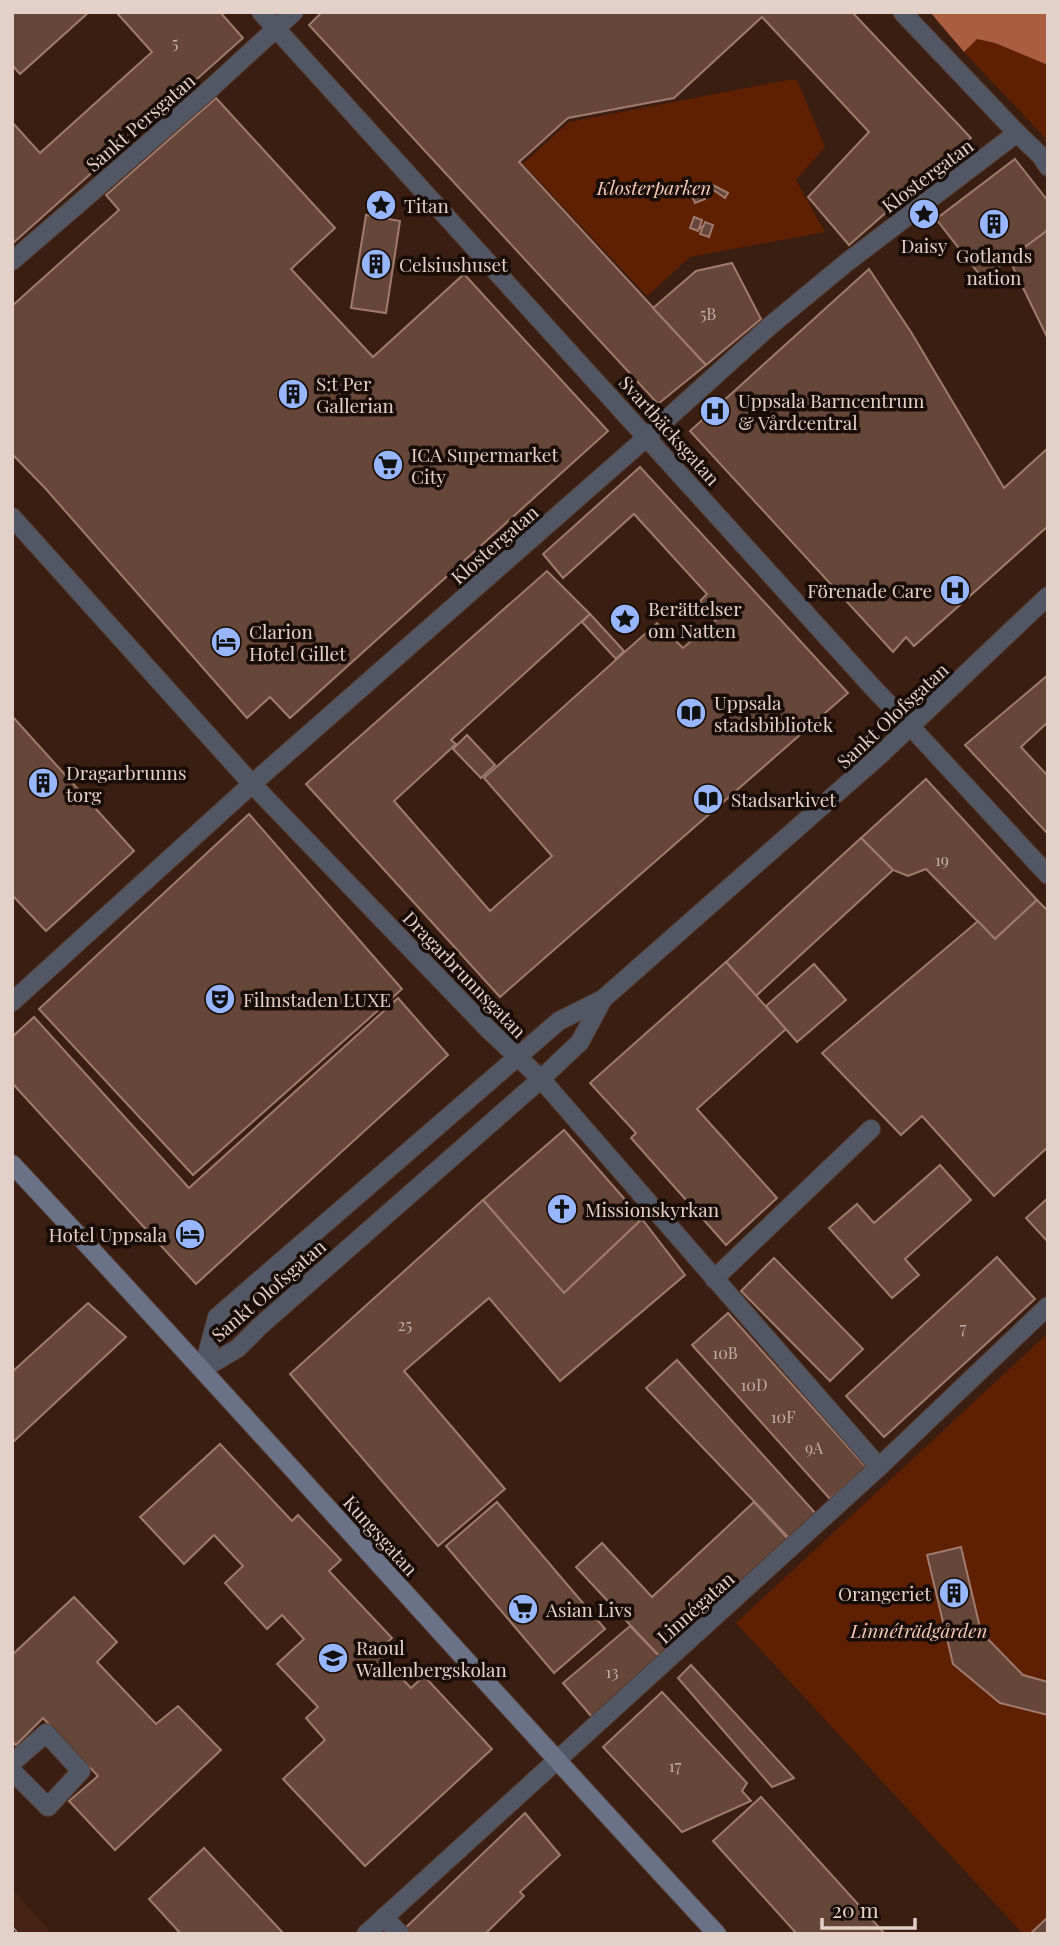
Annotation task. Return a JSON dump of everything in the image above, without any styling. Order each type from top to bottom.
[{"type":"main road","name":"Kungsgatan","points":[[12,1164],[203,1369],[556,1761],[717,1934]]},
{"type":"street","name":"Svartbäcksgatan","points":[[261,12],[876,691],[1048,875]]},
{"type":"street","name":"Sankt Persgatan","points":[[12,261],[294,12]]},
{"type":"street","points":[[902,12],[1048,166]]},
{"type":"street","name":"Klostergatan","points":[[12,1002],[252,784],[648,437],[781,316],[1017,133]]},
{"type":"street","name":"Dragarbrunnsgatan","points":[[12,517],[252,784],[517,1058],[541,1079],[879,1467]]},
{"type":"street","name":"Sankt Olofsgatan","points":[[203,1369],[218,1317],[559,1021],[603,999],[911,727],[1048,596]]},
{"type":"street","name":"Sankt Olofsgatan","points":[[203,1369],[238,1348],[541,1079],[580,1042],[603,999]]},
{"type":"street","points":[[714,1279],[871,1129]]},
{"type":"street","name":"Linnégatan","points":[[366,1934],[879,1467],[1048,1306]]},
{"type":"street","points":[[12,1763],[46,1733],[81,1771],[48,1807],[12,1771]]},
{"type":"street","points":[[384,1917],[400,1934]]},
{"type":"shaded area","points":[[930,12],[1048,12],[1048,65],[995,43],[977,39],[964,52]]},
{"type":"shaded area","points":[[12,1889],[47,1928],[52,1934],[12,1934]]},
{"type":"green space","points":[[977,39],[995,43],[1048,65],[1048,141],[964,52]]},
{"type":"green space","name":"Klosterparken","points":[[797,80],[825,147],[796,180],[825,232],[690,257],[647,296],[523,164],[569,122]]},
{"type":"green space","name":"Linnéträdgården","points":[[1048,1333],[1048,1917],[1032,1934],[1023,1934],[736,1623]]},
{"type":"building","points":[[12,12],[89,12],[20,74],[12,65]]},
{"type":"building","points":[[116,12],[220,12],[243,38],[12,244],[12,122],[40,153],[152,52]]},
{"type":"building","points":[[322,12],[852,12],[971,138],[849,245],[808,197],[869,132],[762,17],[674,98],[568,118],[519,162],[706,365],[658,404],[309,25]]},
{"type":"building","name":"S:t Per Gallerian","points":[[216,98],[335,228],[291,269],[373,357],[464,274],[608,431],[290,718],[270,697],[247,718],[12,454],[12,306],[119,210],[106,195]]},
{"type":"building","name":"Gotlands nation","points":[[1015,159],[1048,201],[1048,230],[983,279],[936,219]]},
{"type":"building","points":[[709,183],[728,193],[725,198],[715,191],[707,192],[705,186]]},
{"type":"building","points":[[699,187],[705,199],[695,203],[690,191]]},
{"type":"building","name":"Celsiushuset","points":[[366,215],[400,221],[386,313],[351,308]]},
{"type":"building","points":[[694,217],[702,220],[700,226],[703,227],[705,222],[713,225],[709,237],[700,234],[702,229],[699,228],[698,231],[690,228]]},
{"type":"building","points":[[1048,230],[1048,339],[1009,259]]},
{"type":"building","points":[[732,263],[761,319],[706,365],[653,308],[696,271]]},
{"type":"building","points":[[869,269],[911,332],[1004,488],[1048,448],[1048,526],[914,646],[906,637],[893,652],[690,431]]},
{"type":"building","name":"Uppsala stadsbibliotek","points":[[640,467],[848,693],[500,997],[306,784],[547,571],[590,614],[451,740],[456,744],[394,801],[490,911],[552,856],[484,778],[657,623],[683,648],[716,620],[700,601],[707,594],[634,514],[563,578],[543,554]]},
{"type":"building","points":[[590,614],[624,651],[616,659],[582,622]]},
{"type":"building","points":[[1048,675],[1048,722],[1021,747],[1048,776],[1048,834],[965,745]]},
{"type":"building","name":"Dragarbrunns torg","points":[[12,716],[134,851],[46,931],[12,895]]},
{"type":"building","points":[[467,735],[495,765],[481,778],[453,749]]},
{"type":"building","points":[[926,779],[1037,900],[995,939],[926,869],[908,876],[893,870],[861,838]]},
{"type":"building","name":"Filmstaden LUXE","points":[[249,814],[402,989],[193,1175],[39,1009]]},
{"type":"building","points":[[861,838],[893,870],[756,996],[726,962]]},
{"type":"building","points":[[1037,900],[1048,911],[1048,1147],[994,1196],[922,1116],[901,1135],[822,1053],[978,921],[995,939]]},
{"type":"building","points":[[726,962],[786,1029],[697,1109],[777,1198],[726,1245],[631,1138],[636,1133],[590,1083]]},
{"type":"building","points":[[814,964],[846,1000],[797,1042],[766,1006]]},
{"type":"building","points":[[398,998],[448,1055],[196,1284],[12,1083],[12,1037],[34,1017],[189,1188]]},
{"type":"building","name":"Missionskyrkan","points":[[564,1130],[642,1219],[564,1293],[483,1200]]},
{"type":"building","points":[[940,1165],[971,1200],[905,1259],[919,1275],[892,1298],[829,1228],[857,1204],[874,1223]]},
{"type":"building","points":[[1048,1198],[1048,1242],[1026,1218]]},
{"type":"building","points":[[483,1200],[564,1293],[642,1219],[685,1275],[560,1381],[489,1298],[404,1371],[505,1489],[438,1546],[290,1374]]},
{"type":"building","points":[[997,1257],[1035,1299],[884,1437],[846,1396]]},
{"type":"building","points":[[774,1258],[863,1349],[830,1381],[741,1291]]},
{"type":"building","points":[[88,1303],[126,1337],[12,1443],[12,1372]]},
{"type":"building","points":[[728,1313],[866,1467],[830,1499],[692,1345]]},
{"type":"building","points":[[677,1360],[817,1515],[790,1539],[646,1388]]},
{"type":"building","name":"Raoul Wallenbergskolan","points":[[220,1444],[292,1521],[298,1515],[341,1560],[329,1571],[392,1638],[377,1652],[411,1688],[424,1676],[492,1749],[365,1866],[283,1779],[325,1740],[306,1718],[318,1707],[277,1664],[304,1639],[282,1615],[267,1629],[225,1583],[243,1566],[214,1535],[184,1564],[140,1517]]},
{"type":"building","points":[[497,1502],[605,1629],[554,1673],[446,1546]]},
{"type":"building","points":[[754,1502],[789,1540],[661,1658],[576,1567],[602,1543],[652,1597]]},
{"type":"building","name":"Orangeriet","points":[[961,1547],[981,1632],[1023,1675],[1048,1682],[1048,1715],[1000,1703],[953,1664],[927,1555]]},
{"type":"building","points":[[74,1597],[117,1642],[97,1662],[156,1724],[178,1706],[221,1750],[115,1850],[69,1801],[98,1776],[43,1718],[16,1745],[12,1741],[12,1655]]},
{"type":"building","points":[[630,1626],[661,1658],[592,1717],[563,1683]]},
{"type":"building","points":[[691,1665],[794,1778],[772,1787],[678,1678]]},
{"type":"building","points":[[662,1692],[747,1783],[742,1791],[751,1801],[682,1832],[603,1747]]},
{"type":"building","points":[[761,1797],[885,1934],[797,1934],[713,1841]]},
{"type":"building","points":[[525,1813],[560,1855],[520,1892],[524,1896],[485,1934],[399,1934]]},
{"type":"building","points":[[204,1848],[284,1934],[181,1934],[149,1899]]},
{"type":"building","points":[[1048,1917],[1048,1934],[1030,1934]]},
{"type":"place","name":"Titan","points":[[381,205]]},
{"type":"place","name":"Daisy","points":[[924,214]]},
{"type":"place","name":"Gotlands nation","points":[[994,224]]},
{"type":"place","name":"Celsiushuset","points":[[376,264]]},
{"type":"place","name":"S:t Per Gallerian","points":[[293,394]]},
{"type":"place","name":"Uppsala Barncentrum & Vårdcentral","points":[[715,411]]},
{"type":"place","name":"ICA Supermarket City","points":[[388,465]]},
{"type":"place","name":"Förenade Care","points":[[955,590]]},
{"type":"place","name":"Berättelser om Natten","points":[[625,619]]},
{"type":"place","name":"Clarion Hotel Gillet","points":[[226,642]]},
{"type":"place","name":"Uppsala stadsbibliotek","points":[[691,713]]},
{"type":"place","name":"Dragarbrunns torg","points":[[43,783]]},
{"type":"place","name":"Stadsarkivet","points":[[708,799]]},
{"type":"place","name":"Filmstaden LUXE","points":[[220,999]]},
{"type":"place","name":"Missionskyrkan","points":[[562,1209]]},
{"type":"place","name":"Hotel Uppsala","points":[[190,1234]]},
{"type":"place","name":"Orangeriet","points":[[954,1593]]},
{"type":"place","name":"Asian Livs","points":[[523,1609]]},
{"type":"place","name":"Raoul Wallenbergskolan","points":[[333,1658]]}]
